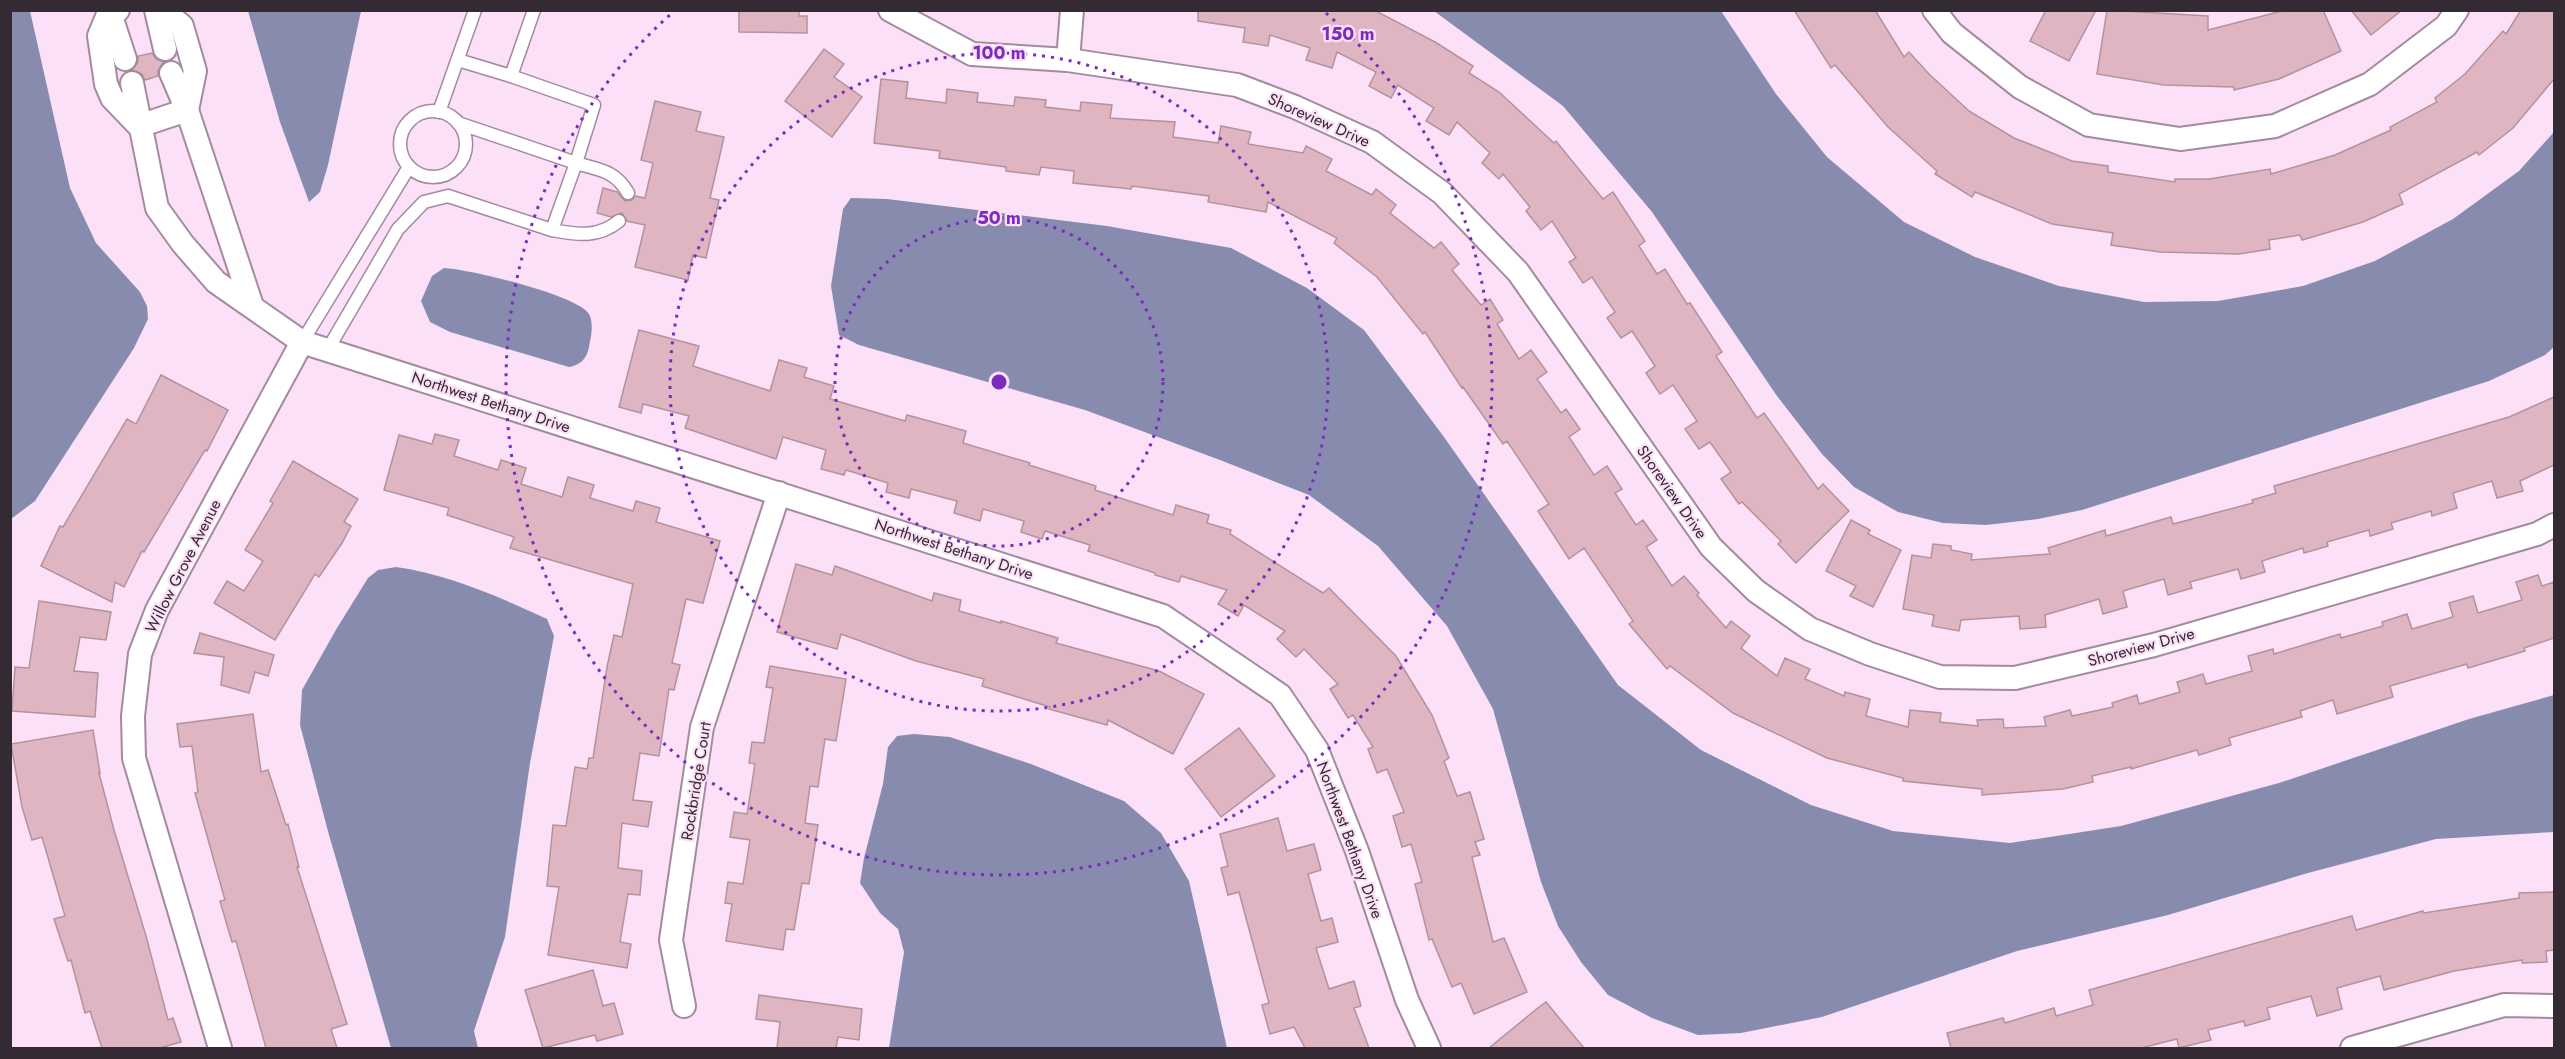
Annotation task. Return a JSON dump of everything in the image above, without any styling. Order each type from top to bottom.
[{"type":"street","points":[[156,10],[165,49]]},
{"type":"street","points":[[163,10],[182,26],[195,71],[188,110]]},
{"type":"street","name":"Shoreview Drive","points":[[890,10],[972,54],[1068,60],[1237,85],[1295,107],[1372,142],[1442,193],[1518,272],[1711,547],[1756,591],[1810,629],[1870,654],[1940,677],[2014,678],[2154,645],[2537,534],[2554,525]]},
{"type":"street","points":[[1068,60],[1072,10]]},
{"type":"street","points":[[1934,10],[1952,33],[2019,87],[2079,119],[2089,124],[2180,140],[2275,126],[2370,84],[2446,26],[2457,10]]},
{"type":"street","points":[[112,11],[99,36],[106,84],[112,98],[139,126],[188,110]]},
{"type":"street","points":[[112,11],[125,59]]},
{"type":"street","points":[[171,73],[188,110],[252,306]]},
{"type":"street","name":"Northwest Bethany Drive","points":[[132,83],[157,208],[183,244],[216,282],[302,342],[1163,616],[1280,695],[1317,750],[1357,851],[1407,1000],[1429,1048]]},
{"type":"street","name":"Willow Grove Avenue","points":[[220,1048],[134,758],[133,716],[138,664],[157,610],[302,342]]},
{"type":"street","name":"Rockbridge Court","points":[[684,1006],[671,940],[702,728],[779,494]]},
{"type":"street","points":[[2352,1048],[2381,1045],[2504,1005],[2554,1006]]},
{"type":"lane","points":[[439,112],[475,10]]},
{"type":"lane","points":[[511,76],[534,10]]},
{"type":"lane","points":[[458,60],[594,105],[552,230]]},
{"type":"lane","points":[[429,111],[439,112],[450,116],[458,123],[464,133],[464,156],[459,165],[450,173],[440,177],[418,174],[409,167],[400,148],[404,128],[419,114],[429,111]]},
{"type":"lane","points":[[458,123],[611,173],[621,180],[628,193]]},
{"type":"lane","points":[[302,342],[409,167]]},
{"type":"lane","points":[[440,177],[448,196]]},
{"type":"lane","points":[[328,349],[398,229],[424,202],[448,196],[552,230],[576,234],[597,234],[609,230],[619,221]]},
{"type":"water","points":[[10,11],[30,11],[70,188],[96,243],[140,292],[147,306],[148,319],[134,348],[35,501],[11,519]]},
{"type":"water","points":[[248,11],[361,11],[328,165],[320,192],[309,202],[280,122]]},
{"type":"water","points":[[1434,11],[1721,11],[1776,94],[1827,157],[1904,222],[1975,257],[2059,286],[2144,302],[2218,301],[2303,286],[2375,261],[2453,219],[2519,171],[2554,132],[2554,347],[2545,355],[2489,381],[2082,510],[2038,519],[1986,525],[1943,523],[1898,512],[1854,487],[1822,454],[1777,396],[1652,212],[1563,106]]},
{"type":"water","points":[[851,198],[887,199],[1107,226],[1231,248],[1307,288],[1364,330],[1444,437],[1618,685],[1701,750],[1811,805],[1893,831],[2010,843],[2121,826],[2279,783],[2469,719],[2554,695],[2554,832],[2436,839],[2308,873],[2168,915],[2017,951],[1822,1017],[1741,1033],[1698,1035],[1652,1018],[1608,995],[1581,962],[1558,926],[1541,882],[1493,709],[1447,626],[1378,546],[1309,495],[1220,460],[1085,410],[859,345],[839,335],[831,286],[843,209]]},
{"type":"water","points":[[444,268],[521,284],[565,299],[580,307],[589,314],[592,324],[589,346],[584,359],[569,367],[450,332],[430,322],[421,301],[432,276]]},
{"type":"water","points":[[396,567],[454,581],[511,603],[547,619],[554,636],[530,763],[505,937],[474,1031],[478,1048],[391,1048],[329,835],[300,725],[302,690],[337,628],[368,578],[378,570]]},
{"type":"water","points":[[914,734],[950,737],[1031,764],[1124,801],[1161,833],[1189,881],[1227,1048],[889,1048],[904,952],[898,929],[880,913],[860,883],[883,784],[888,747],[897,736]]},
{"type":"building","points":[[739,10],[799,10],[799,16],[807,16],[807,33],[739,32]]},
{"type":"building","points":[[1198,10],[1374,10],[1435,42],[1473,66],[1469,73],[1499,92],[1554,143],[1556,141],[1603,199],[1613,192],[1645,241],[1639,246],[1657,274],[1665,269],[1687,304],[1690,303],[1722,352],[1716,356],[1757,418],[1764,413],[1818,489],[1823,484],[1849,511],[1796,563],[1778,544],[1781,541],[1742,502],[1739,504],[1721,479],[1731,472],[1710,442],[1699,449],[1685,429],[1697,421],[1673,385],[1660,394],[1646,373],[1655,366],[1632,331],[1621,338],[1607,318],[1615,312],[1592,277],[1583,283],[1569,262],[1576,258],[1552,221],[1541,230],[1526,211],[1530,207],[1503,174],[1499,179],[1482,163],[1490,153],[1457,122],[1449,135],[1426,121],[1434,108],[1398,85],[1391,98],[1369,86],[1376,72],[1337,52],[1332,68],[1306,60],[1310,48],[1270,35],[1268,46],[1243,42],[1245,28],[1198,21]]},
{"type":"building","points":[[1794,10],[1875,10],[1904,57],[1909,52],[1969,111],[2014,138],[2072,161],[2108,166],[2108,172],[2175,182],[2175,179],[2209,179],[2270,169],[2271,174],[2335,155],[2391,130],[2390,127],[2437,102],[2435,98],[2465,74],[2503,31],[2506,34],[2521,10],[2554,10],[2554,79],[2513,128],[2479,155],[2477,152],[2399,194],[2403,204],[2363,222],[2302,240],[2300,235],[2269,240],[2270,249],[2239,254],[2160,252],[2111,245],[2113,233],[2052,224],[1975,192],[1972,197],[1935,174],[1937,171],[1888,127],[1835,65],[1831,68]]},
{"type":"building","points":[[2046,10],[2096,10],[2069,61],[2030,41]]},
{"type":"building","points":[[2107,10],[2208,16],[2208,30],[2286,10],[2323,10],[2341,51],[2279,79],[2234,90],[2234,87],[2164,85],[2097,74]]},
{"type":"building","points":[[2351,10],[2402,10],[2371,35]]},
{"type":"building","points":[[824,49],[844,64],[834,77],[862,97],[832,137],[785,101]]},
{"type":"building","points":[[152,53],[156,59],[164,62],[158,71],[158,76],[145,80],[142,74],[132,70],[138,62],[138,56]]},
{"type":"building","points":[[881,79],[908,82],[906,98],[946,103],[947,89],[978,93],[977,102],[1014,106],[1015,97],[1046,100],[1045,107],[1080,111],[1081,102],[1112,105],[1110,118],[1175,122],[1173,137],[1218,143],[1221,126],[1251,132],[1248,144],[1303,153],[1306,146],[1332,159],[1326,171],[1372,195],[1376,189],[1396,205],[1390,213],[1434,248],[1441,242],[1459,264],[1452,270],[1481,305],[1490,299],[1503,320],[1497,324],[1519,359],[1531,350],[1547,372],[1537,379],[1561,413],[1566,409],[1580,429],[1569,437],[1594,475],[1607,466],[1622,489],[1615,493],[1636,525],[1643,520],[1657,540],[1646,547],[1672,586],[1684,576],[1699,593],[1697,595],[1726,628],[1731,621],[1750,636],[1741,648],[1777,676],[1785,658],[1810,669],[1805,679],[1844,696],[1845,692],[1870,699],[1866,716],[1908,727],[1910,710],[1941,713],[1940,722],[1978,726],[1977,720],[2003,719],[2004,728],[2046,726],[2044,717],[2070,710],[2072,716],[2113,707],[2112,703],[2137,695],[2139,704],[2180,692],[2177,682],[2203,674],[2206,684],[2252,671],[2248,656],[2273,649],[2274,654],[2340,634],[2341,638],[2383,626],[2382,622],[2407,614],[2412,629],[2453,617],[2449,603],[2473,596],[2478,613],[2522,600],[2516,582],[2538,575],[2542,586],[2554,582],[2554,638],[2524,648],[2525,651],[2468,668],[2467,664],[2390,686],[2393,697],[2337,714],[2333,700],[2300,711],[2302,717],[2229,738],[2231,745],[2199,755],[2197,750],[2131,769],[2131,767],[2092,776],[2093,782],[2063,789],[1982,795],[1982,789],[1903,781],[1903,778],[1827,758],[1733,713],[1670,666],[1667,669],[1629,624],[1633,621],[1584,548],[1569,559],[1538,511],[1549,504],[1507,441],[1503,444],[1425,332],[1423,334],[1377,277],[1334,243],[1337,238],[1268,202],[1266,212],[1208,202],[1209,196],[1132,186],[1131,189],[1073,183],[1074,171],[1041,167],[1039,175],[1006,171],[1006,167],[939,158],[940,151],[874,143]]},
{"type":"building","points":[[655,101],[701,112],[696,131],[724,137],[710,198],[719,200],[706,258],[693,255],[688,280],[635,267],[645,225],[627,221],[622,213],[611,217],[597,213],[603,188],[617,192],[625,201],[632,200],[636,196],[645,198],[653,163],[641,160]]},
{"type":"building","points":[[639,330],[699,346],[693,366],[770,391],[779,360],[807,368],[804,377],[834,386],[830,399],[905,421],[907,415],[966,431],[963,443],[1030,463],[1029,465],[1096,486],[1095,490],[1173,515],[1176,505],[1209,515],[1207,523],[1231,530],[1230,534],[1323,593],[1329,588],[1396,656],[1432,715],[1449,758],[1444,761],[1457,796],[1470,792],[1484,839],[1475,842],[1480,855],[1472,857],[1493,942],[1504,938],[1527,992],[1474,1014],[1461,983],[1452,987],[1432,939],[1429,940],[1415,884],[1422,882],[1411,844],[1402,847],[1393,816],[1404,812],[1387,769],[1377,773],[1368,749],[1373,747],[1353,715],[1348,718],[1330,689],[1338,684],[1304,649],[1296,657],[1277,639],[1285,631],[1244,605],[1238,616],[1218,604],[1227,590],[1181,576],[1179,582],[1155,575],[1155,573],[1088,551],[1090,545],[1045,531],[1042,539],[1021,532],[1024,521],[983,509],[980,521],[954,513],[957,501],[911,489],[909,498],[886,492],[888,483],[846,470],[844,475],[821,469],[826,450],[783,437],[776,459],[685,428],[689,416],[643,404],[641,413],[619,407]]},
{"type":"building","points":[[161,375],[228,410],[207,451],[205,450],[144,552],[142,551],[124,587],[115,582],[112,602],[41,566],[60,526],[63,527],[127,419],[136,424]]},
{"type":"building","points":[[2554,397],[2554,465],[2520,481],[2523,491],[2497,498],[2492,481],[2453,493],[2457,508],[2432,516],[2431,511],[2391,523],[2393,529],[2370,536],[2369,530],[2327,542],[2328,546],[2304,553],[2303,548],[2262,561],[2265,572],[2241,579],[2238,569],[2190,582],[2192,588],[2168,595],[2164,579],[2123,591],[2127,607],[2103,614],[2099,599],[2045,615],[2046,627],[2020,629],[2019,616],[1961,620],[1959,631],[1932,626],[1934,615],[1903,609],[1912,555],[1931,558],[1933,544],[1951,546],[1951,550],[1972,554],[1971,560],[2050,554],[2048,548],[2105,530],[2106,536],[2171,517],[2173,524],[2253,503],[2252,500],[2276,493],[2274,486],[2509,417]]},
{"type":"building","points":[[435,434],[459,440],[454,456],[498,470],[501,460],[526,468],[521,484],[562,497],[568,477],[594,485],[590,498],[633,511],[636,501],[660,508],[656,522],[720,541],[703,603],[686,599],[672,663],[680,665],[674,690],[669,689],[659,756],[640,753],[633,800],[652,802],[648,827],[622,823],[618,868],[642,871],[640,895],[628,894],[620,942],[631,944],[627,968],[548,955],[559,887],[547,886],[553,825],[566,826],[575,767],[587,769],[589,758],[593,758],[614,635],[622,637],[633,584],[510,548],[514,537],[447,515],[449,508],[384,490],[399,435],[432,444]]},
{"type":"building","points":[[293,461],[358,499],[344,522],[351,526],[342,543],[319,577],[315,574],[275,640],[214,603],[227,581],[244,591],[263,561],[245,550],[273,503],[270,501]]},
{"type":"building","points":[[1851,520],[1870,530],[1868,534],[1901,550],[1873,607],[1850,596],[1856,586],[1826,571]]},
{"type":"building","points":[[796,564],[832,575],[835,566],[932,601],[934,593],[961,600],[959,611],[1058,638],[1056,643],[1159,671],[1204,694],[1173,754],[1108,720],[1107,725],[1049,709],[1050,707],[982,686],[984,679],[916,661],[841,634],[837,649],[777,632]]},
{"type":"building","points":[[39,601],[111,612],[106,640],[80,637],[74,671],[98,673],[95,717],[12,711],[15,667],[29,668]]},
{"type":"building","points":[[200,633],[274,655],[268,676],[255,672],[249,693],[221,685],[224,657],[194,653]]},
{"type":"building","points":[[770,666],[846,679],[836,741],[825,739],[818,787],[810,786],[805,823],[818,825],[809,884],[802,883],[794,930],[786,929],[783,950],[726,941],[732,904],[725,903],[728,882],[743,884],[750,840],[730,837],[734,812],[747,814],[755,764],[749,763],[752,742],[764,743],[773,688],[766,687]]},
{"type":"building","points":[[253,714],[261,772],[268,770],[286,825],[288,824],[299,867],[297,867],[347,1024],[331,1029],[337,1048],[266,1048],[236,941],[232,942],[220,901],[225,900],[195,793],[198,792],[192,746],[180,747],[177,724]]},
{"type":"building","points":[[1239,728],[1275,776],[1221,817],[1185,769]]},
{"type":"building","points":[[93,730],[99,773],[114,830],[146,936],[168,1020],[173,1018],[181,1042],[160,1048],[102,1048],[90,1011],[85,1013],[71,960],[68,961],[54,919],[65,916],[42,837],[32,840],[22,807],[11,744]]},
{"type":"building","points":[[1278,818],[1287,851],[1314,844],[1321,870],[1308,874],[1321,921],[1332,918],[1338,942],[1316,948],[1329,989],[1354,981],[1361,1006],[1354,1008],[1369,1048],[1305,1048],[1294,1027],[1270,1034],[1262,1005],[1269,1003],[1239,892],[1228,895],[1221,868],[1228,866],[1220,834]]},
{"type":"building","points":[[2554,892],[2554,950],[2546,951],[2547,962],[2522,963],[2522,960],[2454,971],[2384,990],[2380,976],[2337,988],[2342,1009],[2317,1016],[2311,996],[2267,1008],[2270,1019],[2245,1026],[2244,1021],[2208,1030],[2211,1040],[2179,1048],[2177,1039],[2141,1048],[1951,1048],[1947,1033],[2003,1018],[2005,1023],[2054,1008],[2056,1016],[2093,1005],[2089,990],[2352,916],[2356,930],[2423,911],[2424,913],[2519,898],[2519,893]]},
{"type":"building","points":[[593,970],[603,1006],[614,1003],[623,1034],[597,1041],[595,1035],[543,1048],[525,990]]},
{"type":"building","points":[[759,995],[862,1009],[859,1040],[838,1037],[836,1048],[777,1048],[780,1022],[756,1019]]},
{"type":"building","points":[[1546,1002],[1584,1048],[1489,1048],[1539,1007]]}]
